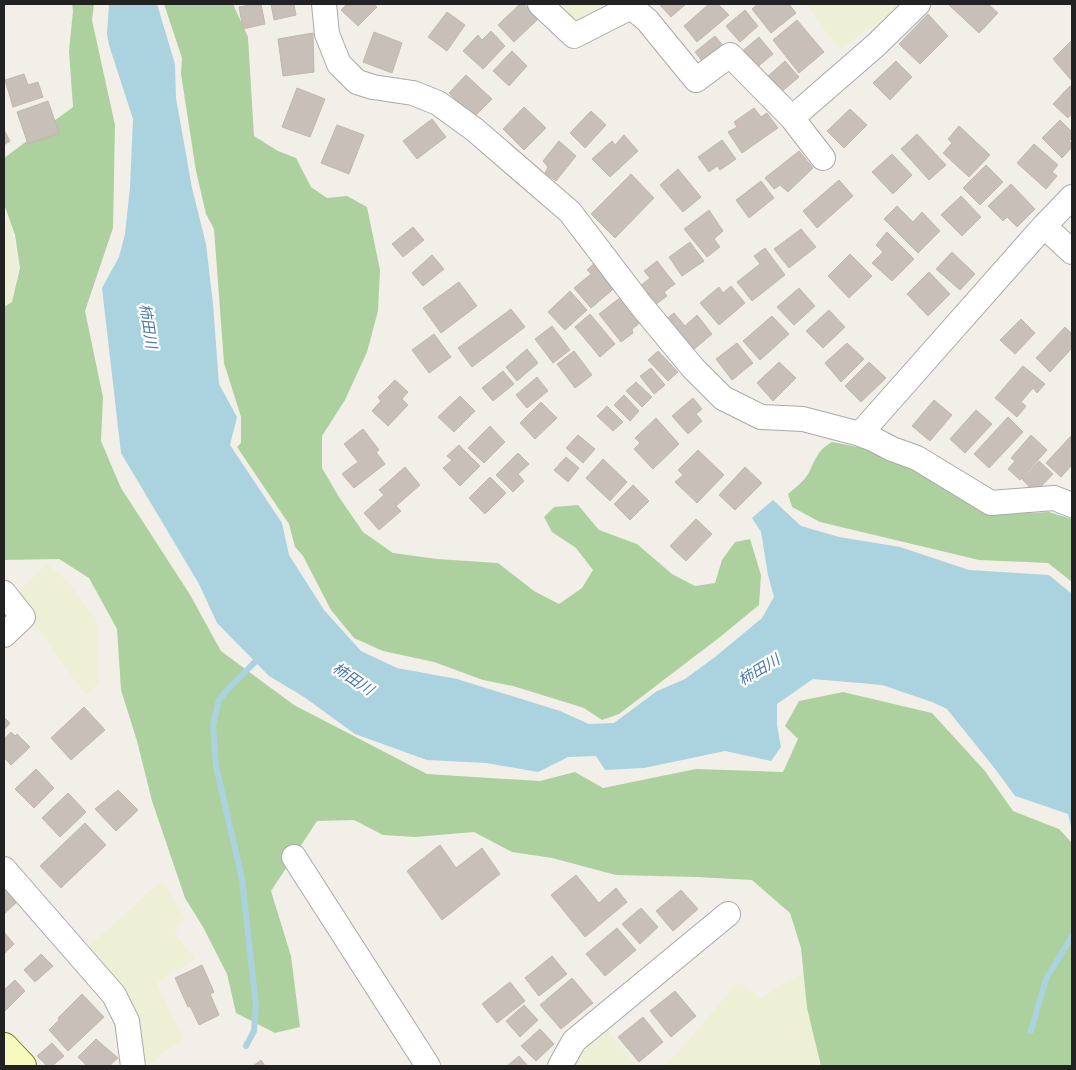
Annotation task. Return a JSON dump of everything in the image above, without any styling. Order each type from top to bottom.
[{"type":"main road","points":[[4,1047],[22,1066]]},
{"type":"street","points":[[324,4],[327,34],[339,64],[357,82],[373,87],[412,93],[438,103],[475,130],[570,212],[640,304],[693,368],[723,398],[761,417],[803,419],[860,434],[917,458],[991,503],[1054,498],[1072,505]]},
{"type":"street","points":[[540,4],[574,36],[631,7],[647,20],[696,80],[730,55],[792,118],[823,158]]},
{"type":"street","points":[[792,118],[876,45],[918,4]]},
{"type":"street","points":[[860,434],[1044,226],[1072,198]]},
{"type":"street","points":[[1044,226],[1072,252]]},
{"type":"street","points":[[4,593],[23,617],[4,635]]},
{"type":"street","points":[[294,856],[428,1066]]},
{"type":"street","points":[[4,869],[114,995],[128,1021],[133,1066]]},
{"type":"street","points":[[560,1066],[574,1042],[728,914]]},
{"type":"green space","points":[[72,4],[94,4],[92,20],[115,125],[113,228],[85,311],[103,397],[101,441],[121,488],[189,593],[221,651],[294,705],[427,774],[540,781],[575,772],[603,788],[696,769],[783,772],[798,739],[785,726],[799,701],[843,692],[932,713],[985,771],[1013,811],[1059,829],[1072,843],[1072,1066],[821,1066],[807,1008],[801,948],[790,913],[752,880],[616,875],[552,858],[512,852],[474,832],[415,837],[383,835],[354,820],[317,821],[271,891],[291,956],[300,1027],[275,1033],[236,1013],[227,974],[203,927],[185,898],[152,801],[137,741],[121,690],[117,629],[89,578],[59,559],[4,560],[4,307],[12,302],[20,268],[15,235],[4,204],[4,158],[73,107],[69,51]]},
{"type":"green space","points":[[164,4],[233,4],[248,37],[254,136],[278,151],[296,158],[311,187],[327,198],[347,196],[367,207],[380,270],[378,311],[367,352],[345,400],[322,436],[322,468],[363,532],[393,553],[437,559],[498,563],[534,591],[559,604],[582,588],[593,570],[576,548],[552,532],[544,517],[554,507],[578,505],[599,530],[637,544],[672,574],[695,586],[715,583],[722,560],[735,542],[750,539],[761,575],[759,605],[619,714],[602,720],[584,708],[513,686],[483,680],[434,662],[383,651],[354,638],[331,610],[303,556],[295,547],[289,524],[237,447],[241,443],[241,417],[224,363],[214,229],[206,214],[196,171],[181,74],[182,58]]},
{"type":"green space","points":[[555,4],[619,4],[576,24]]},
{"type":"green space","points":[[807,4],[904,4],[839,50]]},
{"type":"green space","points":[[9,217],[19,264],[12,302],[4,307],[4,221]]},
{"type":"green space","points":[[832,442],[868,449],[1006,514],[1049,512],[1072,519],[1072,582],[1048,563],[979,560],[820,522],[792,507],[788,494],[806,477],[819,452]]},
{"type":"green space","points":[[47,564],[68,582],[97,621],[99,683],[86,696],[13,595]]},
{"type":"green space","points":[[162,880],[185,918],[175,934],[195,959],[157,983],[183,1038],[149,1065],[143,1062],[143,1040],[139,1021],[87,948]]},
{"type":"green space","points":[[803,972],[825,1066],[666,1066],[738,982],[761,998]]},
{"type":"green space","points":[[600,1020],[637,1066],[558,1066]]},
{"type":"water","name":"柿田川","points":[[109,4],[157,4],[175,64],[176,98],[192,188],[206,244],[219,384],[237,417],[230,445],[282,523],[289,555],[324,610],[361,651],[397,668],[457,679],[560,711],[589,724],[614,723],[657,691],[685,679],[762,618],[774,597],[768,575],[761,532],[752,518],[773,500],[801,526],[839,537],[900,547],[969,570],[1049,575],[1072,594],[1072,830],[1068,814],[1015,796],[947,709],[882,685],[813,679],[777,704],[777,725],[781,747],[771,761],[725,751],[644,768],[605,770],[596,756],[568,757],[538,772],[486,763],[427,760],[355,734],[304,697],[269,676],[217,623],[199,584],[121,453],[102,288],[119,257],[125,234],[130,187],[133,119],[109,45],[107,34]]},
{"type":"building","points":[[261,4],[265,24],[243,29],[239,7]]},
{"type":"building","points":[[271,4],[294,4],[296,15],[274,20]]},
{"type":"building","points":[[347,4],[374,4],[377,7],[358,26],[341,10]]},
{"type":"building","points":[[520,4],[524,4],[538,19],[514,42],[498,25]]},
{"type":"building","points":[[659,4],[686,4],[671,17]]},
{"type":"building","points":[[709,4],[718,4],[729,15],[697,42],[684,26]]},
{"type":"building","points":[[758,4],[789,4],[796,13],[771,33],[752,9]]},
{"type":"building","points":[[948,4],[988,4],[998,13],[979,33]]},
{"type":"building","points":[[745,10],[758,26],[740,42],[726,26]]},
{"type":"building","points":[[447,12],[465,25],[447,51],[428,37]]},
{"type":"building","points":[[928,14],[948,36],[920,64],[899,44]]},
{"type":"building","points":[[797,20],[824,52],[799,73],[773,40]]},
{"type":"building","points":[[491,31],[505,46],[483,69],[463,51],[478,35],[482,40]]},
{"type":"building","points":[[374,32],[402,43],[392,73],[363,62]]},
{"type":"building","points":[[313,33],[314,72],[283,76],[278,39]]},
{"type":"building","points":[[715,36],[725,48],[705,65],[695,52]]},
{"type":"building","points":[[759,37],[773,54],[754,70],[740,53]]},
{"type":"building","points":[[1072,40],[1072,81],[1053,59]]},
{"type":"building","points":[[512,51],[527,66],[509,86],[493,71]]},
{"type":"building","points":[[785,61],[799,77],[780,93],[767,77]]},
{"type":"building","points":[[896,61],[912,77],[890,100],[873,83]]},
{"type":"building","points":[[24,74],[28,85],[38,82],[43,97],[13,107],[5,80]]},
{"type":"building","points":[[466,75],[492,99],[474,117],[449,93]]},
{"type":"building","points":[[1070,86],[1072,88],[1072,113],[1068,118],[1053,104]]},
{"type":"building","points":[[297,88],[325,99],[310,137],[282,127]]},
{"type":"building","points":[[48,101],[59,133],[28,144],[17,112]]},
{"type":"building","points":[[524,107],[546,128],[524,150],[503,129]]},
{"type":"building","points":[[754,108],[761,117],[767,113],[778,128],[742,153],[728,132],[737,127],[734,122]]},
{"type":"building","points":[[850,109],[867,125],[844,148],[827,131]]},
{"type":"building","points":[[591,111],[606,125],[585,148],[570,133]]},
{"type":"building","points":[[432,119],[446,137],[417,159],[403,141]]},
{"type":"building","points":[[1060,120],[1072,132],[1072,138],[1069,141],[1072,147],[1062,158],[1042,138]]},
{"type":"building","points":[[337,125],[364,135],[349,174],[321,163]]},
{"type":"building","points":[[959,126],[990,155],[969,177],[943,153],[952,143],[948,139]]},
{"type":"building","points":[[4,130],[10,141],[4,145]]},
{"type":"building","points":[[917,134],[946,165],[929,180],[901,149]]},
{"type":"building","points":[[624,135],[638,151],[610,177],[592,159],[612,141],[615,145]]},
{"type":"building","points":[[722,140],[736,159],[720,170],[717,166],[709,172],[698,157]]},
{"type":"building","points":[[559,141],[576,156],[556,181],[545,173],[548,167],[543,161]]},
{"type":"building","points":[[1034,144],[1058,165],[1052,172],[1057,176],[1046,189],[1017,163]]},
{"type":"building","points":[[799,151],[813,168],[788,192],[780,185],[774,189],[765,178]]},
{"type":"building","points":[[892,154],[912,175],[893,194],[872,172]]},
{"type":"building","points":[[986,165],[1003,182],[980,205],[963,188]]},
{"type":"building","points":[[678,169],[701,197],[683,212],[660,185]]},
{"type":"building","points":[[631,174],[654,198],[615,238],[591,214]]},
{"type":"building","points":[[839,180],[853,196],[817,228],[803,211]]},
{"type":"building","points":[[761,181],[774,198],[749,218],[736,200]]},
{"type":"building","points":[[1011,184],[1035,209],[1017,227],[1007,217],[1003,221],[988,206]]},
{"type":"building","points":[[961,196],[981,217],[962,236],[941,215]]},
{"type":"building","points":[[897,206],[913,222],[922,212],[940,231],[918,253],[884,219]]},
{"type":"building","points":[[709,210],[723,231],[714,239],[720,247],[707,257],[684,229]]},
{"type":"building","points":[[413,227],[424,240],[403,257],[392,244]]},
{"type":"building","points":[[801,229],[816,247],[789,268],[774,249]]},
{"type":"building","points":[[887,232],[914,259],[892,281],[872,263],[883,252],[876,245]]},
{"type":"building","points":[[690,242],[704,261],[682,276],[669,257]]},
{"type":"building","points":[[765,248],[785,275],[752,301],[737,282],[760,264],[754,256]]},
{"type":"building","points":[[952,252],[975,274],[960,290],[936,269]]},
{"type":"building","points":[[850,254],[872,276],[849,298],[828,276]]},
{"type":"building","points":[[432,255],[444,269],[423,286],[412,273]]},
{"type":"building","points":[[597,261],[618,285],[591,308],[574,288],[591,274],[587,270]]},
{"type":"building","points":[[657,261],[675,284],[664,292],[667,296],[655,305],[640,286],[650,278],[644,271]]},
{"type":"building","points":[[929,272],[950,294],[928,316],[907,294]]},
{"type":"building","points":[[459,282],[477,306],[441,333],[423,308]]},
{"type":"building","points":[[731,286],[745,303],[719,325],[700,303],[719,287],[723,293]]},
{"type":"building","points":[[799,288],[815,306],[794,325],[777,307]]},
{"type":"building","points":[[570,291],[587,310],[565,330],[548,312]]},
{"type":"building","points":[[621,297],[641,322],[632,329],[633,333],[621,342],[599,314]]},
{"type":"building","points":[[511,309],[525,327],[472,367],[458,348]]},
{"type":"building","points":[[829,310],[845,327],[823,348],[806,331]]},
{"type":"building","points":[[674,313],[685,326],[697,315],[712,334],[692,351],[665,320]]},
{"type":"building","points":[[590,314],[615,344],[600,357],[575,327]]},
{"type":"building","points":[[772,316],[789,334],[760,360],[743,341]]},
{"type":"building","points":[[1021,319],[1035,333],[1015,354],[1000,340]]},
{"type":"building","points":[[552,326],[570,350],[553,363],[535,339]]},
{"type":"building","points":[[1065,327],[1072,334],[1072,348],[1050,372],[1036,358]]},
{"type":"building","points":[[434,334],[451,357],[429,373],[412,350]]},
{"type":"building","points":[[737,343],[753,363],[732,380],[716,359]]},
{"type":"building","points":[[847,343],[864,359],[841,382],[825,363]]},
{"type":"building","points":[[527,349],[538,363],[517,381],[506,367]]},
{"type":"building","points":[[574,351],[592,375],[575,388],[557,364]]},
{"type":"building","points":[[658,351],[678,372],[668,381],[648,360]]},
{"type":"building","points":[[779,362],[796,378],[773,401],[757,383]]},
{"type":"building","points":[[869,362],[886,378],[861,402],[845,386]]},
{"type":"building","points":[[1023,366],[1045,384],[1037,393],[1033,388],[1021,402],[1026,406],[1017,417],[995,398]]},
{"type":"building","points":[[651,368],[665,385],[654,394],[640,376]]},
{"type":"building","points":[[503,371],[514,384],[493,401],[482,388]]},
{"type":"building","points":[[537,377],[548,391],[527,408],[516,395]]},
{"type":"building","points":[[395,380],[408,392],[402,399],[408,405],[388,426],[372,411],[381,401],[378,397]]},
{"type":"building","points":[[636,382],[652,397],[642,407],[626,391]]},
{"type":"building","points":[[624,395],[639,411],[630,421],[614,405]]},
{"type":"building","points":[[460,396],[475,411],[454,432],[438,417]]},
{"type":"building","points":[[693,398],[702,409],[696,414],[702,421],[688,434],[672,416]]},
{"type":"building","points":[[934,400],[952,415],[930,441],[912,426]]},
{"type":"building","points":[[541,402],[557,418],[535,439],[520,423]]},
{"type":"building","points":[[607,406],[623,422],[613,431],[597,416]]},
{"type":"building","points":[[976,410],[992,424],[965,453],[950,439]]},
{"type":"building","points":[[1008,417],[1023,432],[989,468],[974,454]]},
{"type":"building","points":[[656,418],[679,444],[653,469],[634,449],[640,443],[635,438]]},
{"type":"building","points":[[490,426],[505,442],[484,463],[468,448]]},
{"type":"building","points":[[363,429],[379,450],[376,452],[385,464],[354,488],[342,474],[358,462],[344,444]]},
{"type":"building","points":[[578,435],[595,449],[583,463],[566,448]]},
{"type":"building","points":[[1031,435],[1047,450],[1020,480],[1008,469],[1015,461],[1011,458]]},
{"type":"building","points":[[1071,436],[1072,465],[1061,477],[1046,463]]},
{"type":"building","points":[[459,445],[480,466],[460,486],[443,468],[452,460],[447,456]]},
{"type":"building","points":[[698,450],[724,475],[697,503],[675,482],[683,475],[678,470]]},
{"type":"building","points":[[518,453],[529,464],[518,474],[524,481],[513,492],[496,475]]},
{"type":"building","points":[[566,457],[579,468],[568,482],[554,470]]},
{"type":"building","points":[[603,459],[627,482],[610,501],[586,478]]},
{"type":"building","points":[[1039,461],[1053,474],[1035,493],[1022,479]]},
{"type":"building","points":[[405,467],[420,485],[396,506],[401,511],[379,530],[364,513],[384,495],[379,490]]},
{"type":"building","points":[[745,467],[762,483],[735,510],[719,495]]},
{"type":"building","points":[[490,477],[506,493],[485,514],[469,498]]},
{"type":"building","points":[[633,485],[649,501],[630,520],[614,504]]},
{"type":"building","points":[[696,519],[712,534],[686,561],[670,546]]},
{"type":"building","points":[[84,707],[105,730],[71,760],[51,738]]},
{"type":"building","points":[[4,717],[10,723],[4,730]]},
{"type":"building","points":[[11,732],[15,736],[17,734],[30,747],[11,765],[4,758],[4,739]]},
{"type":"building","points":[[36,769],[54,788],[34,808],[15,789]]},
{"type":"building","points":[[118,790],[138,810],[116,831],[95,809]]},
{"type":"building","points":[[68,793],[86,812],[60,837],[42,818]]},
{"type":"building","points":[[85,823],[106,845],[61,888],[40,866]]},
{"type":"building","points":[[440,845],[456,868],[482,848],[500,874],[442,920],[407,871]]},
{"type":"building","points":[[576,875],[599,903],[616,888],[627,902],[585,937],[551,895]]},
{"type":"building","points":[[4,885],[18,901],[4,914]]},
{"type":"building","points":[[681,890],[698,909],[673,931],[656,911]]},
{"type":"building","points":[[641,908],[658,927],[640,944],[622,924]]},
{"type":"building","points":[[617,928],[636,950],[605,976],[586,954]]},
{"type":"building","points":[[4,932],[14,944],[4,954]]},
{"type":"building","points":[[41,954],[53,966],[35,982],[24,970]]},
{"type":"building","points":[[552,956],[567,974],[539,996],[525,978]]},
{"type":"building","points":[[202,965],[214,992],[210,994],[219,1015],[199,1025],[190,1006],[188,1007],[175,978]]},
{"type":"building","points":[[572,978],[593,1003],[561,1029],[540,1005]]},
{"type":"building","points":[[15,980],[25,991],[4,1012],[4,990]]},
{"type":"building","points":[[510,982],[525,1001],[497,1023],[482,1004]]},
{"type":"building","points":[[675,991],[696,1016],[671,1037],[650,1011]]},
{"type":"building","points":[[82,994],[104,1017],[68,1051],[49,1030]]},
{"type":"building","points":[[524,1005],[538,1020],[520,1037],[506,1021]]},
{"type":"building","points":[[643,1017],[663,1042],[639,1062],[618,1037]]},
{"type":"building","points":[[540,1029],[554,1044],[536,1061],[521,1046]]},
{"type":"building","points":[[96,1039],[118,1058],[109,1066],[87,1066],[78,1057]]},
{"type":"building","points":[[52,1043],[64,1056],[52,1066],[47,1066],[37,1056]]},
{"type":"building","points":[[519,1056],[528,1066],[507,1066]]},
{"type":"building","points":[[261,1060],[265,1066],[253,1066]]},
{"type":"waterway","points":[[246,1046],[254,1031],[256,1006],[242,879],[216,766],[213,725],[219,700],[261,656]]},
{"type":"waterway","points":[[1031,1031],[1046,979],[1072,936]]}]
